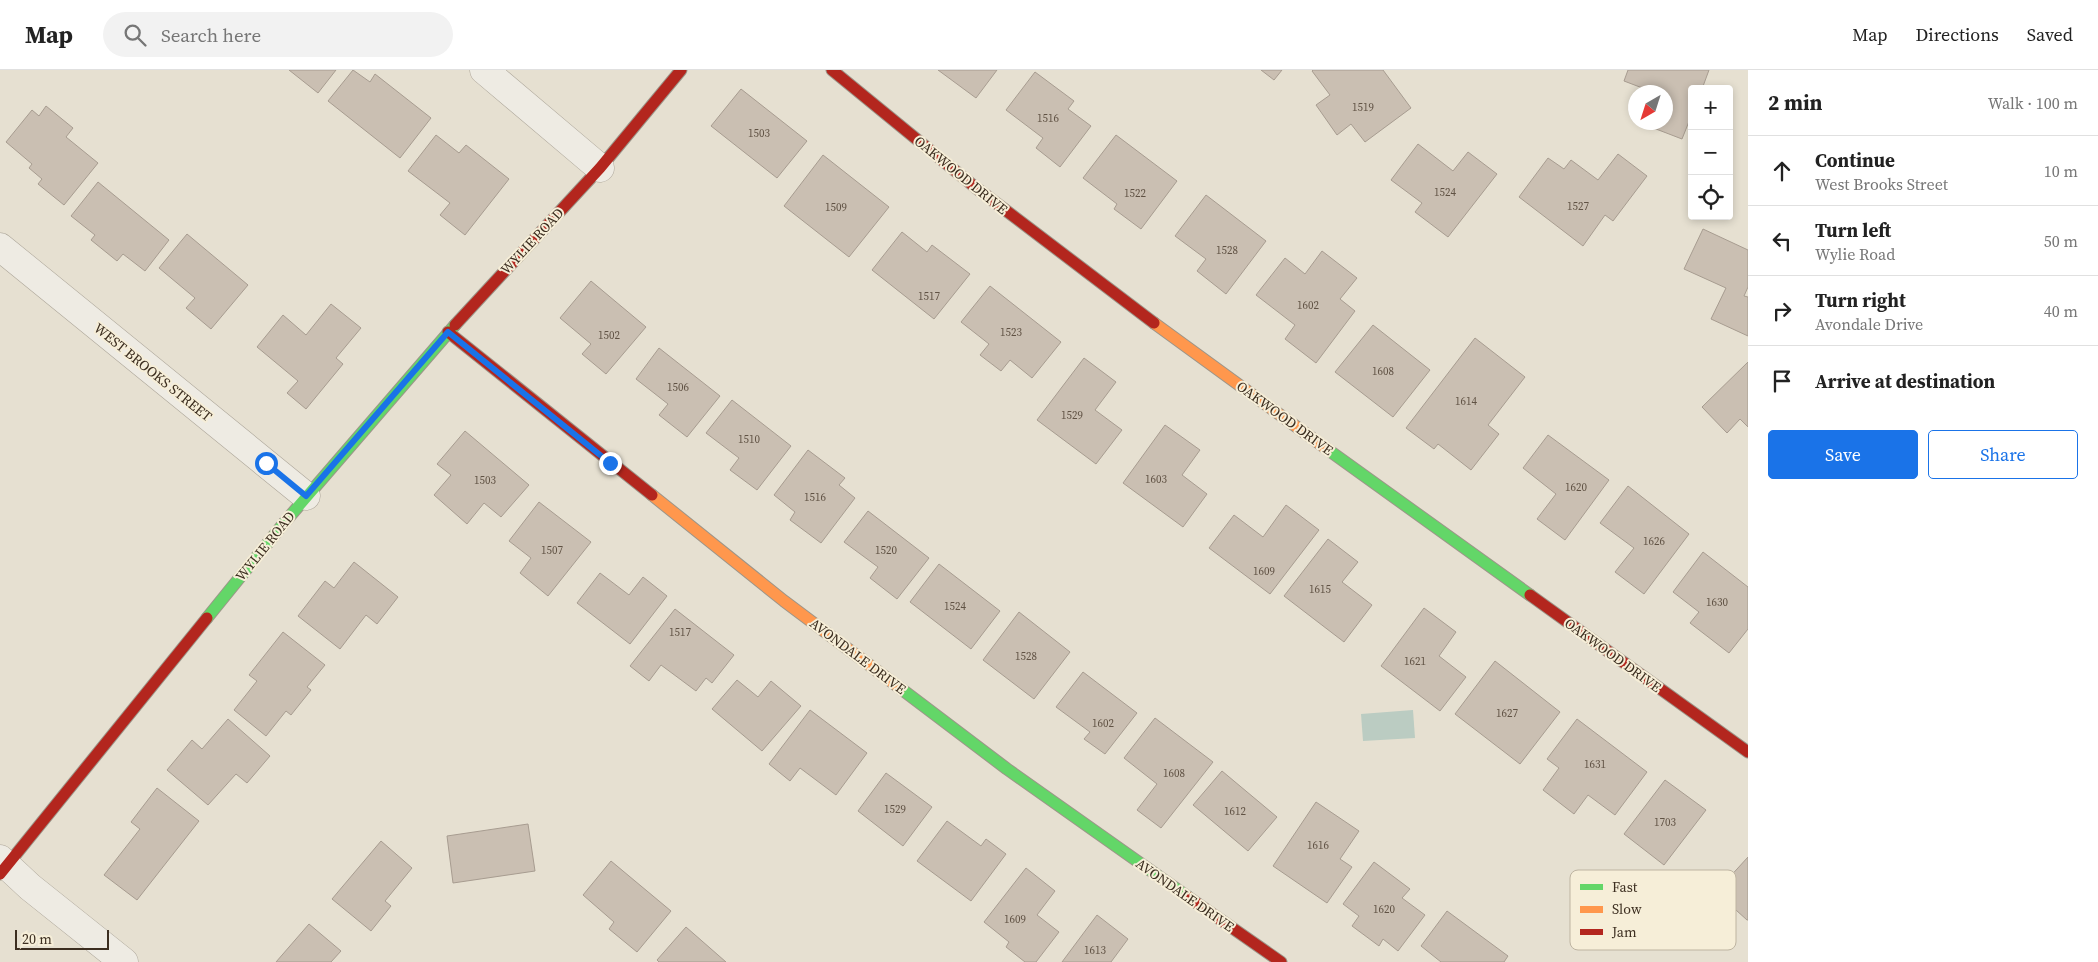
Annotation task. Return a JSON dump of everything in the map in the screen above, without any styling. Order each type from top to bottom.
[{"type":"street","points":[[484,70],[600,168]]},
{"type":"street","name":"WYLIE ROAD","points":[[2,866],[306,496],[448,332],[600,168],[681,70]]},
{"type":"street","name":"OAKWOOD DRIVE","points":[[832,70],[975,188],[1196,354],[1748,752]]},
{"type":"street","name":"WEST BROOKS STREET","points":[[0,247],[306,496]]},
{"type":"street","name":"AVONDALE DRIVE","points":[[448,332],[618,469],[832,637],[1007,769],[1281,962]]},
{"type":"street","points":[[2,866],[124,962]]},
{"type":"shaded area","points":[[1413,710],[1415,738],[1363,741],[1361,714]]},
{"type":"building","points":[[289,70],[336,70],[318,93]]},
{"type":"building","points":[[353,70],[370,82],[375,74],[431,118],[400,158],[328,101]]},
{"type":"building","points":[[938,70],[997,70],[976,98]]},
{"type":"building","points":[[1261,70],[1282,70],[1274,80]]},
{"type":"building","points":[[1313,70],[1383,70],[1411,108],[1365,142],[1351,124],[1337,135],[1316,105],[1330,95]]},
{"type":"building","points":[[1628,70],[1709,70],[1703,85],[1688,85],[1688,124],[1682,139],[1659,130],[1673,130],[1673,85],[1635,85],[1624,81]]},
{"type":"building","points":[[1035,72],[1074,101],[1068,109],[1091,126],[1060,167],[1036,148],[1043,138],[1006,110]]},
{"type":"building","points":[[741,89],[807,141],[777,178],[711,126]]},
{"type":"building","points":[[46,106],[73,128],[66,137],[98,163],[64,205],[38,184],[42,179],[29,168],[32,164],[6,142],[32,110],[39,116]]},
{"type":"building","points":[[436,135],[459,153],[466,145],[509,179],[465,235],[440,215],[450,203],[408,171]]},
{"type":"building","points":[[1116,135],[1177,181],[1141,229],[1114,209],[1117,204],[1083,178]]},
{"type":"building","points":[[1418,144],[1453,171],[1468,152],[1497,174],[1448,237],[1415,212],[1422,203],[1391,180]]},
{"type":"building","points":[[1618,154],[1647,176],[1613,221],[1605,215],[1583,246],[1519,197],[1548,158],[1564,169],[1571,160],[1598,180]]},
{"type":"building","points":[[823,155],[889,207],[849,257],[784,206]]},
{"type":"building","points":[[98,182],[169,240],[145,271],[123,254],[117,261],[91,240],[95,235],[71,216]]},
{"type":"building","points":[[1206,195],[1266,241],[1226,294],[1197,271],[1206,259],[1175,236]]},
{"type":"building","points":[[1703,229],[1748,250],[1748,287],[1744,296],[1748,297],[1748,336],[1711,319],[1726,288],[1684,269]]},
{"type":"building","points":[[902,232],[927,252],[932,245],[970,274],[934,319],[872,270]]},
{"type":"building","points":[[187,234],[248,285],[211,329],[186,308],[195,298],[159,268]]},
{"type":"building","points":[[1322,251],[1357,278],[1340,299],[1355,311],[1316,363],[1285,339],[1295,325],[1256,295],[1285,258],[1305,274]]},
{"type":"building","points":[[591,281],[646,327],[606,374],[582,354],[591,344],[560,318]]},
{"type":"building","points":[[990,286],[1061,342],[1032,378],[1010,360],[1001,371],[980,355],[989,344],[961,322]]},
{"type":"building","points":[[331,304],[361,328],[336,358],[343,364],[306,409],[287,393],[298,381],[257,347],[283,315],[306,335]]},
{"type":"building","points":[[1373,325],[1430,370],[1393,417],[1335,372]]},
{"type":"building","points":[[1475,338],[1525,377],[1488,425],[1499,434],[1471,470],[1438,444],[1434,449],[1406,428]]},
{"type":"building","points":[[659,348],[720,396],[687,437],[659,415],[668,404],[636,379]]},
{"type":"building","points":[[1084,358],[1116,382],[1095,410],[1122,430],[1096,464],[1037,420]]},
{"type":"building","points":[[1748,362],[1748,427],[1740,419],[1727,433],[1702,407]]},
{"type":"building","points":[[732,400],[791,446],[757,490],[730,470],[739,458],[706,433]]},
{"type":"building","points":[[1165,425],[1200,450],[1182,475],[1207,494],[1183,527],[1123,483]]},
{"type":"building","points":[[465,431],[529,485],[501,517],[484,503],[467,524],[434,495],[451,475],[437,464]]},
{"type":"building","points":[[1548,435],[1609,480],[1565,540],[1537,519],[1556,494],[1523,468]]},
{"type":"building","points":[[808,450],[845,478],[839,485],[855,498],[821,543],[790,520],[795,512],[774,495]]},
{"type":"building","points":[[1628,486],[1689,534],[1644,594],[1615,572],[1634,548],[1600,523]]},
{"type":"building","points":[[539,502],[591,542],[548,596],[520,573],[531,558],[509,541]]},
{"type":"building","points":[[1286,505],[1319,530],[1270,594],[1209,548],[1234,515],[1263,537]]},
{"type":"building","points":[[868,511],[929,558],[897,599],[870,578],[878,567],[844,542]]},
{"type":"building","points":[[1328,539],[1358,562],[1342,582],[1372,605],[1344,642],[1284,596]]},
{"type":"building","points":[[1703,552],[1748,587],[1748,629],[1729,653],[1690,623],[1699,612],[1673,592]]},
{"type":"building","points":[[354,562],[398,597],[377,624],[366,615],[340,649],[298,616],[325,581],[334,588]]},
{"type":"building","points":[[939,564],[1000,611],[971,649],[910,602]]},
{"type":"building","points":[[600,573],[629,595],[643,577],[667,596],[630,644],[577,603]]},
{"type":"building","points":[[1424,608],[1456,632],[1439,656],[1466,677],[1440,711],[1381,666]]},
{"type":"building","points":[[675,609],[734,655],[712,683],[706,678],[696,691],[661,665],[649,681],[630,666]]},
{"type":"building","points":[[1019,612],[1070,652],[1034,699],[983,660]]},
{"type":"building","points":[[283,632],[325,665],[307,687],[311,690],[291,715],[286,711],[266,736],[234,710],[257,681],[249,675]]},
{"type":"building","points":[[1495,661],[1560,712],[1520,764],[1455,714]]},
{"type":"building","points":[[1083,672],[1137,713],[1105,754],[1084,739],[1090,732],[1056,707]]},
{"type":"building","points":[[737,680],[758,697],[771,681],[801,706],[762,751],[712,709]]},
{"type":"building","points":[[810,710],[867,753],[836,795],[800,768],[790,781],[769,764]]},
{"type":"building","points":[[1155,718],[1213,762],[1161,828],[1137,810],[1157,784],[1124,758]]},
{"type":"building","points":[[228,719],[270,756],[247,783],[236,774],[208,805],[167,770],[192,740],[202,749]]},
{"type":"building","points":[[1577,719],[1647,772],[1615,815],[1588,795],[1574,814],[1543,790],[1559,768],[1547,759]]},
{"type":"building","points":[[1222,771],[1277,817],[1248,851],[1193,805]]},
{"type":"building","points":[[886,773],[932,807],[903,846],[858,811]]},
{"type":"building","points":[[1665,780],[1706,810],[1664,865],[1624,834]]},
{"type":"building","points":[[157,788],[199,821],[137,900],[104,875],[140,829],[131,822]]},
{"type":"building","points":[[1316,802],[1359,831],[1340,859],[1352,867],[1327,903],[1273,866]]},
{"type":"building","points":[[947,821],[981,846],[986,839],[1006,854],[971,901],[917,861]]},
{"type":"building","points":[[528,824],[535,871],[453,883],[447,836]]},
{"type":"building","points":[[381,841],[412,868],[385,901],[391,906],[371,931],[332,899]]},
{"type":"building","points":[[1748,857],[1748,920],[1736,910],[1736,870]]},
{"type":"building","points":[[611,861],[671,911],[637,952],[609,929],[614,922],[583,895]]},
{"type":"building","points":[[1374,862],[1410,889],[1402,898],[1425,915],[1398,951],[1383,939],[1379,946],[1352,926],[1359,916],[1343,904]]},
{"type":"building","points":[[1026,868],[1055,891],[1037,915],[1059,932],[1036,962],[1025,962],[1006,947],[1009,942],[984,922]]},
{"type":"building","points":[[1447,911],[1508,956],[1504,962],[1441,962],[1421,946]]},
{"type":"building","points":[[1097,915],[1128,939],[1111,962],[1062,962]]},
{"type":"building","points":[[309,924],[341,951],[331,962],[276,962]]},
{"type":"building","points":[[686,927],[726,962],[659,962],[657,960]]},
{"type":"traffic: fast","points":[[207,618],[284,523],[455,325]]},
{"type":"traffic: fast","points":[[1327,449],[1530,595]]},
{"type":"traffic: fast","points":[[900,688],[1007,769],[1188,897]]},
{"type":"traffic: slow","points":[[1154,323],[1327,449]]},
{"type":"traffic: slow","points":[[652,495],[784,601],[900,688]]},
{"type":"traffic: jam","points":[[455,325],[600,168],[681,70]]},
{"type":"traffic: jam","points":[[832,70],[975,187],[1154,323]]},
{"type":"traffic: jam","points":[[448,332],[652,495]]},
{"type":"traffic: jam","points":[[1530,595],[1748,752]]},
{"type":"traffic: jam","points":[[0,874],[207,618]]},
{"type":"traffic: jam","points":[[1188,897],[1281,962]]},
{"type":"route","points":[[266,463],[306,496],[448,332],[610,463]]}]
